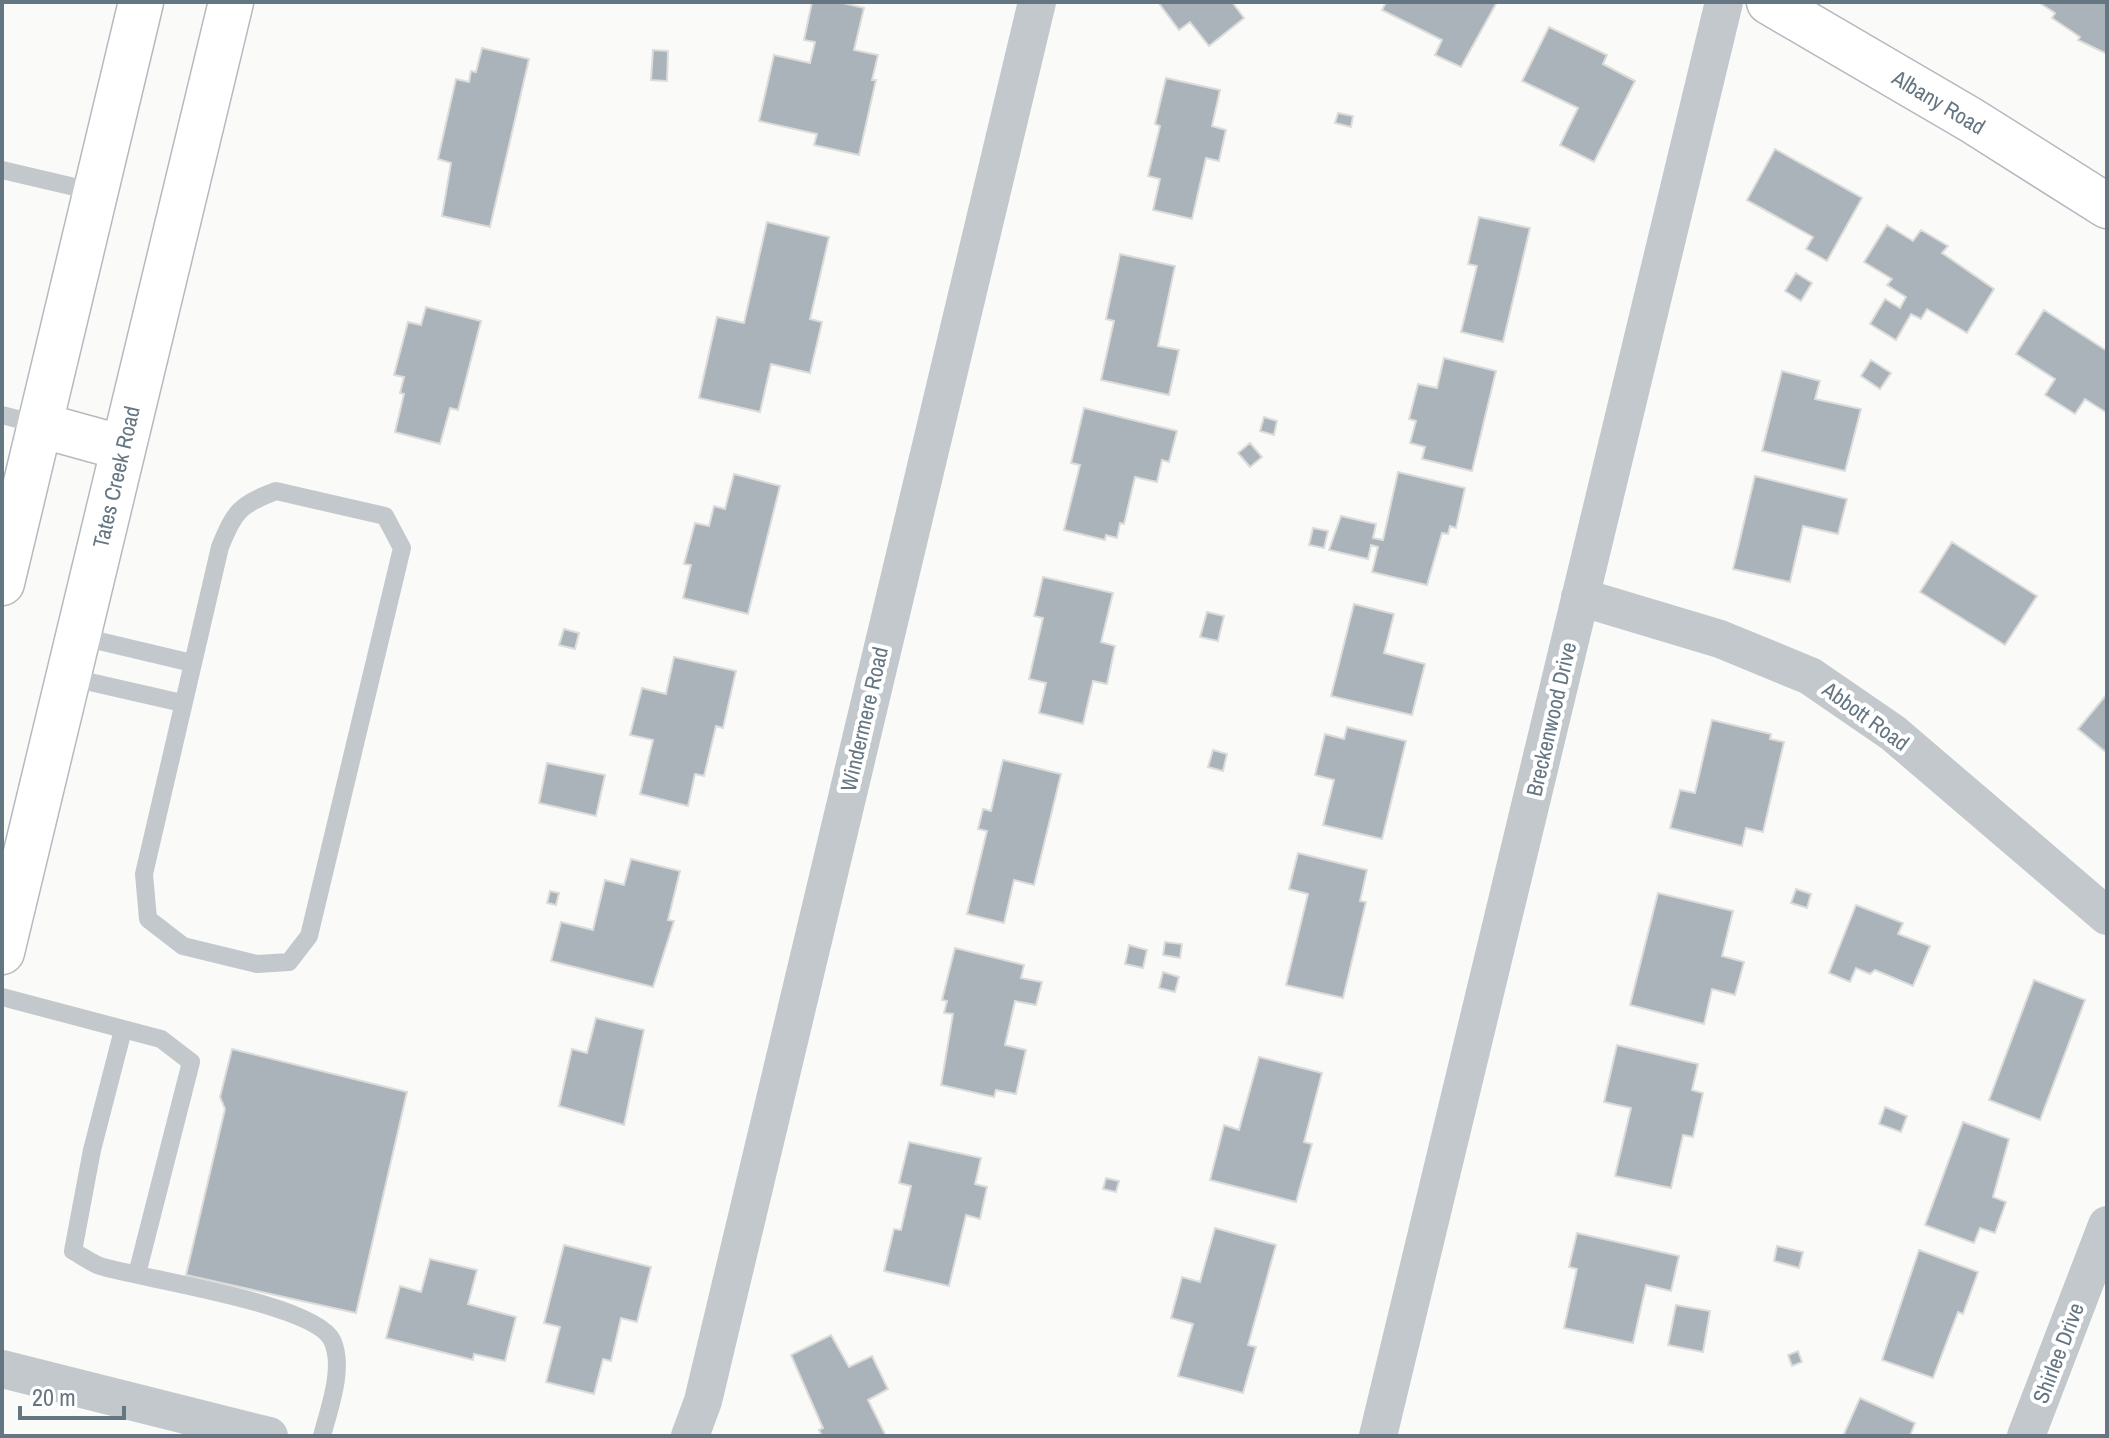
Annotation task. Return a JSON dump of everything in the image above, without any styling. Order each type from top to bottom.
[{"type":"main road","points":[[2,583],[21,420],[96,192],[141,2]]},
{"type":"main road","name":"Tates Creek Road","points":[[2,952],[231,2]]},
{"type":"main road","name":"Albany Road","points":[[1769,2],[1971,120],[2107,206]]},
{"type":"main road","points":[[21,420],[123,448]]},
{"type":"street","name":"Windermere Road","points":[[690,1436],[707,1387],[1037,2]]},
{"type":"street","name":"Breckenwood Drive","points":[[1378,1436],[1724,2]]},
{"type":"street","name":"Abbott Road","points":[[1580,597],[1720,639],[1810,676],[1893,733],[2107,916]]},
{"type":"street","name":"Shirlee Drive","points":[[2026,1436],[2107,1225]]},
{"type":"street","points":[[2,1369],[269,1436]]},
{"type":"lane","points":[[2,170],[96,192]]},
{"type":"lane","points":[[276,491],[385,516],[402,548],[317,910],[309,936],[289,962],[257,964],[183,946],[148,919],[144,874],[182,703],[220,547],[234,514],[248,502],[276,491]]},
{"type":"lane","points":[[73,656],[192,663]]},
{"type":"lane","points":[[73,656],[182,703]]},
{"type":"lane","points":[[2,997],[161,1039],[191,1062],[137,1274]]},
{"type":"lane","points":[[123,1030],[92,1150],[73,1251],[97,1265],[260,1304],[321,1328],[331,1338],[336,1360],[322,1436]]},
{"type":"building","points":[[812,2],[839,2],[864,8],[854,50],[878,55],[872,80],[876,80],[859,155],[814,145],[817,134],[759,121],[774,55],[810,63],[815,42],[804,40]]},
{"type":"building","points":[[1158,2],[1232,2],[1244,18],[1209,46],[1190,22],[1179,30]]},
{"type":"building","points":[[1386,2],[1497,2],[1461,67],[1435,55],[1442,40],[1382,10]]},
{"type":"building","points":[[2038,2],[2107,2],[2107,54],[2078,40],[2080,37],[2052,18],[2055,13]]},
{"type":"building","points":[[1549,27],[1607,55],[1603,64],[1635,81],[1594,162],[1560,145],[1578,108],[1522,81]]},
{"type":"building","points":[[482,48],[529,59],[490,227],[442,216],[451,163],[438,159],[456,79],[469,82],[471,71],[476,72]]},
{"type":"building","points":[[653,50],[668,51],[667,81],[651,80]]},
{"type":"building","points":[[1166,78],[1220,90],[1212,126],[1226,130],[1219,161],[1206,158],[1192,219],[1153,210],[1160,179],[1148,176],[1160,126],[1155,124]]},
{"type":"building","points":[[1338,113],[1353,116],[1351,127],[1335,123]]},
{"type":"building","points":[[1775,149],[1862,198],[1827,261],[1806,249],[1813,237],[1747,200]]},
{"type":"building","points":[[1479,217],[1530,228],[1503,342],[1461,332],[1477,266],[1468,264]]},
{"type":"building","points":[[767,222],[829,237],[810,319],[822,322],[810,373],[771,364],[760,412],[699,398],[717,317],[744,323]]},
{"type":"building","points":[[1887,225],[1913,241],[1921,230],[1948,246],[1942,253],[1994,289],[1967,333],[1927,309],[1921,319],[1911,314],[1896,340],[1870,324],[1885,299],[1900,308],[1906,297],[1887,285],[1892,279],[1864,262]]},
{"type":"building","points":[[1120,254],[1175,266],[1158,346],[1179,350],[1169,395],[1101,380],[1114,321],[1106,319]]},
{"type":"building","points":[[1796,273],[1812,283],[1801,301],[1785,291]]},
{"type":"building","points":[[426,307],[481,321],[458,410],[450,408],[440,444],[395,432],[404,394],[400,393],[404,377],[394,375],[408,322],[421,325]]},
{"type":"building","points":[[2044,310],[2107,351],[2107,413],[2085,399],[2075,414],[2045,395],[2055,379],[2016,354]]},
{"type":"building","points":[[1444,358],[1496,371],[1472,471],[1422,459],[1425,447],[1410,443],[1416,421],[1409,419],[1418,384],[1437,388]]},
{"type":"building","points":[[1871,360],[1891,373],[1880,389],[1861,376]]},
{"type":"building","points":[[1782,371],[1820,381],[1815,399],[1861,409],[1845,471],[1762,451]]},
{"type":"building","points":[[1084,408],[1177,431],[1169,462],[1162,460],[1157,482],[1135,477],[1124,524],[1120,523],[1117,538],[1106,535],[1105,540],[1064,530],[1080,465],[1071,463]]},
{"type":"building","points":[[1264,417],[1277,421],[1274,435],[1260,431]]},
{"type":"building","points":[[1250,443],[1262,457],[1250,467],[1238,453]]},
{"type":"building","points":[[1398,472],[1465,488],[1456,528],[1450,526],[1448,534],[1442,533],[1427,585],[1372,572],[1378,547],[1371,545],[1368,559],[1329,550],[1341,516],[1376,524],[1373,538],[1383,540]]},
{"type":"building","points":[[734,474],[780,486],[748,614],[683,598],[691,565],[684,564],[695,523],[709,526],[714,506],[725,509]]},
{"type":"building","points":[[1755,476],[1847,499],[1838,534],[1803,526],[1790,582],[1733,569]]},
{"type":"building","points":[[1313,528],[1328,531],[1324,548],[1309,545]]},
{"type":"building","points":[[1952,542],[2037,596],[2005,645],[1920,592]]},
{"type":"building","points":[[1043,577],[1113,593],[1101,642],[1115,646],[1107,684],[1093,681],[1083,724],[1039,713],[1046,683],[1029,679],[1043,618],[1034,616]]},
{"type":"building","points":[[1354,604],[1394,614],[1384,653],[1425,664],[1412,715],[1331,696]]},
{"type":"building","points":[[1207,612],[1224,616],[1218,641],[1200,637]]},
{"type":"building","points":[[564,629],[579,633],[575,649],[559,645]]},
{"type":"building","points":[[674,657],[736,671],[723,728],[716,726],[704,776],[695,774],[688,806],[640,794],[653,740],[630,735],[642,688],[666,694]]},
{"type":"building","points":[[2107,694],[2107,753],[2078,729]]},
{"type":"building","points":[[1712,720],[1771,734],[1770,739],[1784,742],[1763,832],[1746,828],[1742,846],[1670,828],[1680,790],[1695,793]]},
{"type":"building","points":[[1347,727],[1406,741],[1382,839],[1323,825],[1334,780],[1315,775],[1325,734],[1344,739]]},
{"type":"building","points":[[1213,750],[1227,754],[1223,771],[1208,767]]},
{"type":"building","points":[[1003,760],[1061,774],[1034,885],[1014,880],[1004,923],[967,914],[987,831],[978,829],[983,809],[991,811]]},
{"type":"building","points":[[547,763],[605,775],[596,816],[539,803]]},
{"type":"building","points":[[1298,853],[1367,870],[1360,901],[1366,902],[1343,998],[1286,985],[1308,894],[1289,889]]},
{"type":"building","points":[[631,859],[680,871],[668,920],[674,921],[653,987],[551,961],[561,922],[593,930],[605,880],[624,885]]},
{"type":"building","points":[[1796,889],[1811,894],[1807,908],[1791,903]]},
{"type":"building","points":[[550,891],[559,893],[556,905],[547,903]]},
{"type":"building","points":[[1658,893],[1733,911],[1722,956],[1744,962],[1735,995],[1712,989],[1704,1024],[1630,1005]]},
{"type":"building","points":[[1856,905],[1903,923],[1898,934],[1930,946],[1913,986],[1875,970],[1870,974],[1856,968],[1850,982],[1829,973]]},
{"type":"building","points":[[1165,942],[1182,944],[1180,958],[1163,955]]},
{"type":"building","points":[[1129,945],[1147,950],[1143,968],[1125,964]]},
{"type":"building","points":[[955,948],[1024,965],[1021,978],[1042,982],[1036,1005],[1015,1001],[1005,1045],[1026,1050],[1016,1094],[996,1090],[994,1097],[941,1085],[953,1014],[944,1013],[947,1001],[942,1000]]},
{"type":"building","points":[[1163,972],[1179,977],[1175,992],[1159,988]]},
{"type":"building","points":[[2034,980],[2085,1000],[2040,1120],[1989,1100]]},
{"type":"building","points":[[596,1018],[644,1030],[624,1125],[559,1106],[572,1049],[587,1053]]},
{"type":"building","points":[[1617,1045],[1698,1064],[1692,1090],[1703,1093],[1693,1137],[1683,1135],[1671,1188],[1615,1176],[1631,1108],[1604,1102]]},
{"type":"building","points":[[232,1049],[407,1092],[356,1313],[186,1275],[225,1109],[220,1097]]},
{"type":"building","points":[[1259,1057],[1322,1073],[1304,1142],[1312,1144],[1296,1202],[1210,1180],[1224,1125],[1239,1130]]},
{"type":"building","points":[[1885,1107],[1907,1116],[1901,1132],[1879,1124]]},
{"type":"building","points":[[1963,1122],[2009,1139],[1993,1197],[2006,1202],[1995,1233],[1980,1228],[1974,1243],[1925,1225]]},
{"type":"building","points":[[909,1142],[981,1158],[975,1184],[987,1187],[980,1219],[966,1215],[949,1286],[884,1271],[894,1229],[901,1230],[911,1186],[899,1183]]},
{"type":"building","points":[[1106,1178],[1119,1181],[1116,1192],[1103,1189]]},
{"type":"building","points":[[1215,1228],[1276,1245],[1248,1345],[1256,1347],[1243,1393],[1178,1376],[1193,1324],[1171,1318],[1182,1277],[1200,1282]]},
{"type":"building","points":[[1577,1233],[1679,1256],[1671,1291],[1646,1285],[1633,1343],[1564,1328],[1577,1269],[1569,1267]]},
{"type":"building","points":[[564,1245],[651,1267],[637,1322],[621,1318],[611,1361],[603,1359],[594,1394],[546,1382],[560,1327],[544,1323]]},
{"type":"building","points":[[1777,1246],[1803,1252],[1799,1268],[1774,1261]]},
{"type":"building","points":[[1919,1250],[1978,1272],[1963,1314],[1958,1312],[1933,1378],[1882,1360]]},
{"type":"building","points":[[430,1259],[477,1270],[468,1304],[516,1317],[505,1361],[474,1354],[473,1360],[386,1338],[400,1286],[421,1292]]},
{"type":"building","points":[[1676,1305],[1710,1311],[1703,1352],[1668,1345]]},
{"type":"building","points":[[831,1335],[849,1367],[872,1356],[888,1389],[868,1400],[886,1436],[822,1436],[819,1430],[823,1428],[791,1355]]},
{"type":"building","points":[[1798,1351],[1802,1362],[1792,1366],[1788,1355]]},
{"type":"building","points":[[1860,1398],[1915,1423],[1910,1436],[1843,1436]]}]
